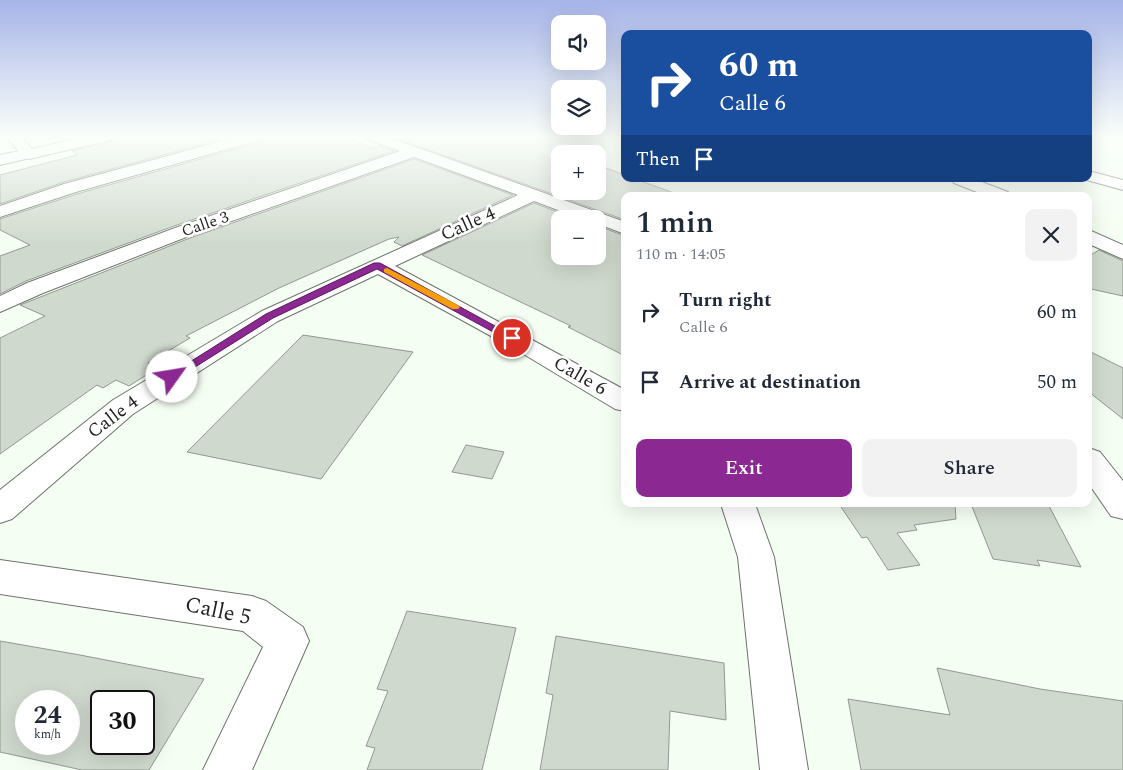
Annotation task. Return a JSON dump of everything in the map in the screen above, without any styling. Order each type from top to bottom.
[{"type":"street","points":[[0,212],[70,188],[128,172]]},
{"type":"street","name":"Calle 3","points":[[0,305],[35,288],[182,232],[355,172]]},
{"type":"street","points":[[468,172],[621,227]]},
{"type":"street","points":[[1092,177],[1123,185]]},
{"type":"street","points":[[967,182],[992,192]]},
{"type":"street","name":"Calle 4","points":[[0,509],[123,407],[270,316],[532,195]]},
{"type":"street","points":[[1092,238],[1123,254]]},
{"type":"street","name":"Calle 6","points":[[377,265],[529,347],[621,400]]},
{"type":"street","points":[[1092,464],[1123,506]]},
{"type":"street","points":[[739,507],[756,556],[784,770]]},
{"type":"street","name":"Calle 5","points":[[0,577],[252,614],[288,641],[227,770]]},
{"type":"building","points":[[12,172],[101,172],[64,182],[0,204],[0,175]]},
{"type":"building","points":[[155,172],[333,172],[174,226],[26,281],[0,294],[0,256],[30,245],[0,230],[0,219],[77,194]]},
{"type":"building","points":[[377,172],[450,172],[513,195],[402,246],[394,242],[399,237],[389,239],[279,288],[186,336],[190,338],[148,363],[159,367],[129,386],[116,380],[103,388],[97,385],[0,454],[0,338],[45,316],[20,305],[190,238]]},
{"type":"building","points":[[490,172],[551,172],[551,194]]},
{"type":"building","points":[[606,172],[621,174],[621,182],[643,182],[671,192],[621,192],[621,219],[606,213],[606,210],[597,210],[569,200],[606,200]]},
{"type":"building","points":[[534,203],[552,210],[551,265],[606,265],[606,229],[621,235],[621,354],[568,327],[571,326],[422,255]]},
{"type":"building","points":[[1099,250],[1123,261],[1123,296],[1092,289],[1092,254]]},
{"type":"building","points":[[303,335],[413,352],[321,479],[187,452]]},
{"type":"building","points":[[1092,352],[1123,368],[1123,419],[1092,394]]},
{"type":"building","points":[[466,445],[504,452],[492,479],[452,472]]},
{"type":"building","points":[[841,507],[955,507],[956,519],[914,525],[917,530],[897,533],[920,565],[888,570],[867,537],[862,538]]},
{"type":"building","points":[[972,507],[1050,507],[1081,567],[1037,560],[1040,566],[993,559]]},
{"type":"building","points":[[407,611],[516,628],[482,770],[367,770],[375,748],[366,746],[388,691],[377,689]]},
{"type":"building","points":[[556,636],[724,663],[726,720],[670,711],[668,770],[540,770],[553,695],[546,693]]},
{"type":"building","points":[[0,641],[204,679],[149,770],[82,770],[0,752]]},
{"type":"building","points":[[937,668],[1040,689],[1123,701],[1123,770],[861,770],[848,699],[950,715]]},
{"type":"slow traffic","points":[[387,271],[455,307]]},
{"type":"route","points":[[172,377],[270,316],[377,265],[512,338]]}]
